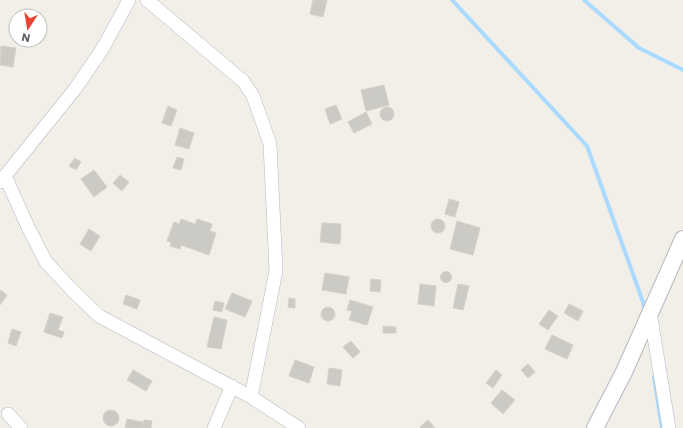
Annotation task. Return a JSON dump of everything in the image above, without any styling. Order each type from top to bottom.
[{"type":"street","points":[[129,0],[103,48],[75,89],[3,179],[46,262],[99,316],[232,386],[298,428]]},
{"type":"street","points":[[147,0],[246,84],[253,96],[270,144],[276,271],[250,397]]},
{"type":"street","points":[[595,428],[624,372],[683,239]]},
{"type":"street","points":[[650,312],[669,428]]},
{"type":"street","points":[[214,428],[232,386]]},
{"type":"street","points":[[8,414],[21,428]]},
{"type":"building","points":[[313,0],[327,0],[323,17],[310,14]]},
{"type":"building","points":[[1,46],[16,48],[13,67],[0,65]]},
{"type":"building","points":[[384,85],[389,105],[366,111],[361,90]]},
{"type":"building","points":[[336,105],[342,119],[330,124],[325,109]]},
{"type":"building","points":[[168,106],[177,110],[171,126],[162,123]]},
{"type":"building","points":[[384,107],[390,107],[394,111],[394,117],[390,121],[384,121],[380,117],[380,111]]},
{"type":"building","points":[[366,112],[372,124],[354,133],[348,122]]},
{"type":"building","points":[[180,128],[194,133],[189,149],[175,145]]},
{"type":"building","points":[[177,157],[184,159],[181,170],[173,168]]},
{"type":"building","points":[[75,158],[81,162],[76,170],[69,166]]},
{"type":"building","points":[[94,170],[107,187],[94,197],[81,179]]},
{"type":"building","points":[[120,175],[129,182],[122,191],[113,183]]},
{"type":"building","points":[[449,199],[459,202],[455,217],[445,214]]},
{"type":"building","points":[[181,219],[195,224],[197,219],[212,224],[210,231],[216,233],[209,255],[181,245],[180,249],[170,246],[171,242],[167,241],[174,222],[179,224]]},
{"type":"building","points":[[438,219],[443,221],[445,226],[443,231],[438,233],[433,231],[431,226],[433,221]]},
{"type":"building","points":[[457,221],[480,228],[473,255],[450,249]]},
{"type":"building","points":[[322,223],[341,224],[340,244],[320,242]]},
{"type":"building","points":[[89,229],[100,236],[91,251],[80,244]]},
{"type":"building","points":[[444,272],[448,272],[450,273],[450,281],[444,282],[441,279],[441,275]]},
{"type":"building","points":[[325,273],[349,277],[346,294],[322,290]]},
{"type":"building","points":[[371,279],[381,280],[380,292],[370,291]]},
{"type":"building","points":[[420,284],[436,286],[434,306],[418,304]]},
{"type":"building","points":[[458,284],[469,286],[463,310],[453,308]]},
{"type":"building","points":[[0,290],[7,295],[0,305]]},
{"type":"building","points":[[232,293],[252,301],[245,317],[225,309]]},
{"type":"building","points":[[126,295],[140,300],[137,309],[123,304]]},
{"type":"building","points":[[289,298],[295,299],[295,308],[288,307]]},
{"type":"building","points":[[350,300],[373,307],[367,325],[349,320],[352,311],[347,310]]},
{"type":"building","points":[[215,301],[224,303],[222,312],[213,310]]},
{"type":"building","points":[[569,304],[583,311],[578,321],[564,313]]},
{"type":"building","points":[[328,307],[333,309],[335,314],[333,319],[328,321],[323,319],[321,314],[323,309]]},
{"type":"building","points":[[549,310],[558,316],[548,330],[539,324]]},
{"type":"building","points":[[50,313],[63,317],[58,330],[64,332],[62,338],[44,332]]},
{"type":"building","points":[[214,317],[227,320],[221,349],[207,347]]},
{"type":"building","points":[[383,326],[396,327],[396,333],[383,333]]},
{"type":"building","points":[[12,329],[21,332],[16,346],[8,343]]},
{"type":"building","points":[[552,335],[573,345],[567,359],[545,349]]},
{"type":"building","points":[[351,341],[360,352],[353,358],[343,347]]},
{"type":"building","points":[[295,360],[314,367],[309,383],[289,376]]},
{"type":"building","points":[[528,364],[535,372],[528,378],[521,370]]},
{"type":"building","points":[[329,368],[342,370],[340,386],[327,384]]},
{"type":"building","points":[[133,370],[152,381],[146,391],[127,380]]},
{"type":"building","points":[[496,370],[502,375],[493,388],[486,383]]},
{"type":"building","points":[[502,390],[515,400],[503,414],[491,403]]},
{"type":"building","points":[[111,410],[118,415],[119,418],[114,425],[111,426],[104,421],[103,418],[108,411]]},
{"type":"building","points":[[127,419],[143,422],[142,428],[125,428]]},
{"type":"building","points":[[144,420],[152,421],[151,428],[142,428]]},
{"type":"building","points":[[428,420],[435,428],[420,427]]},
{"type":"waterway","points":[[452,0],[587,146],[643,302],[645,313]]},
{"type":"waterway","points":[[584,0],[639,48],[683,70]]},
{"type":"waterway","points":[[654,377],[662,428]]}]
